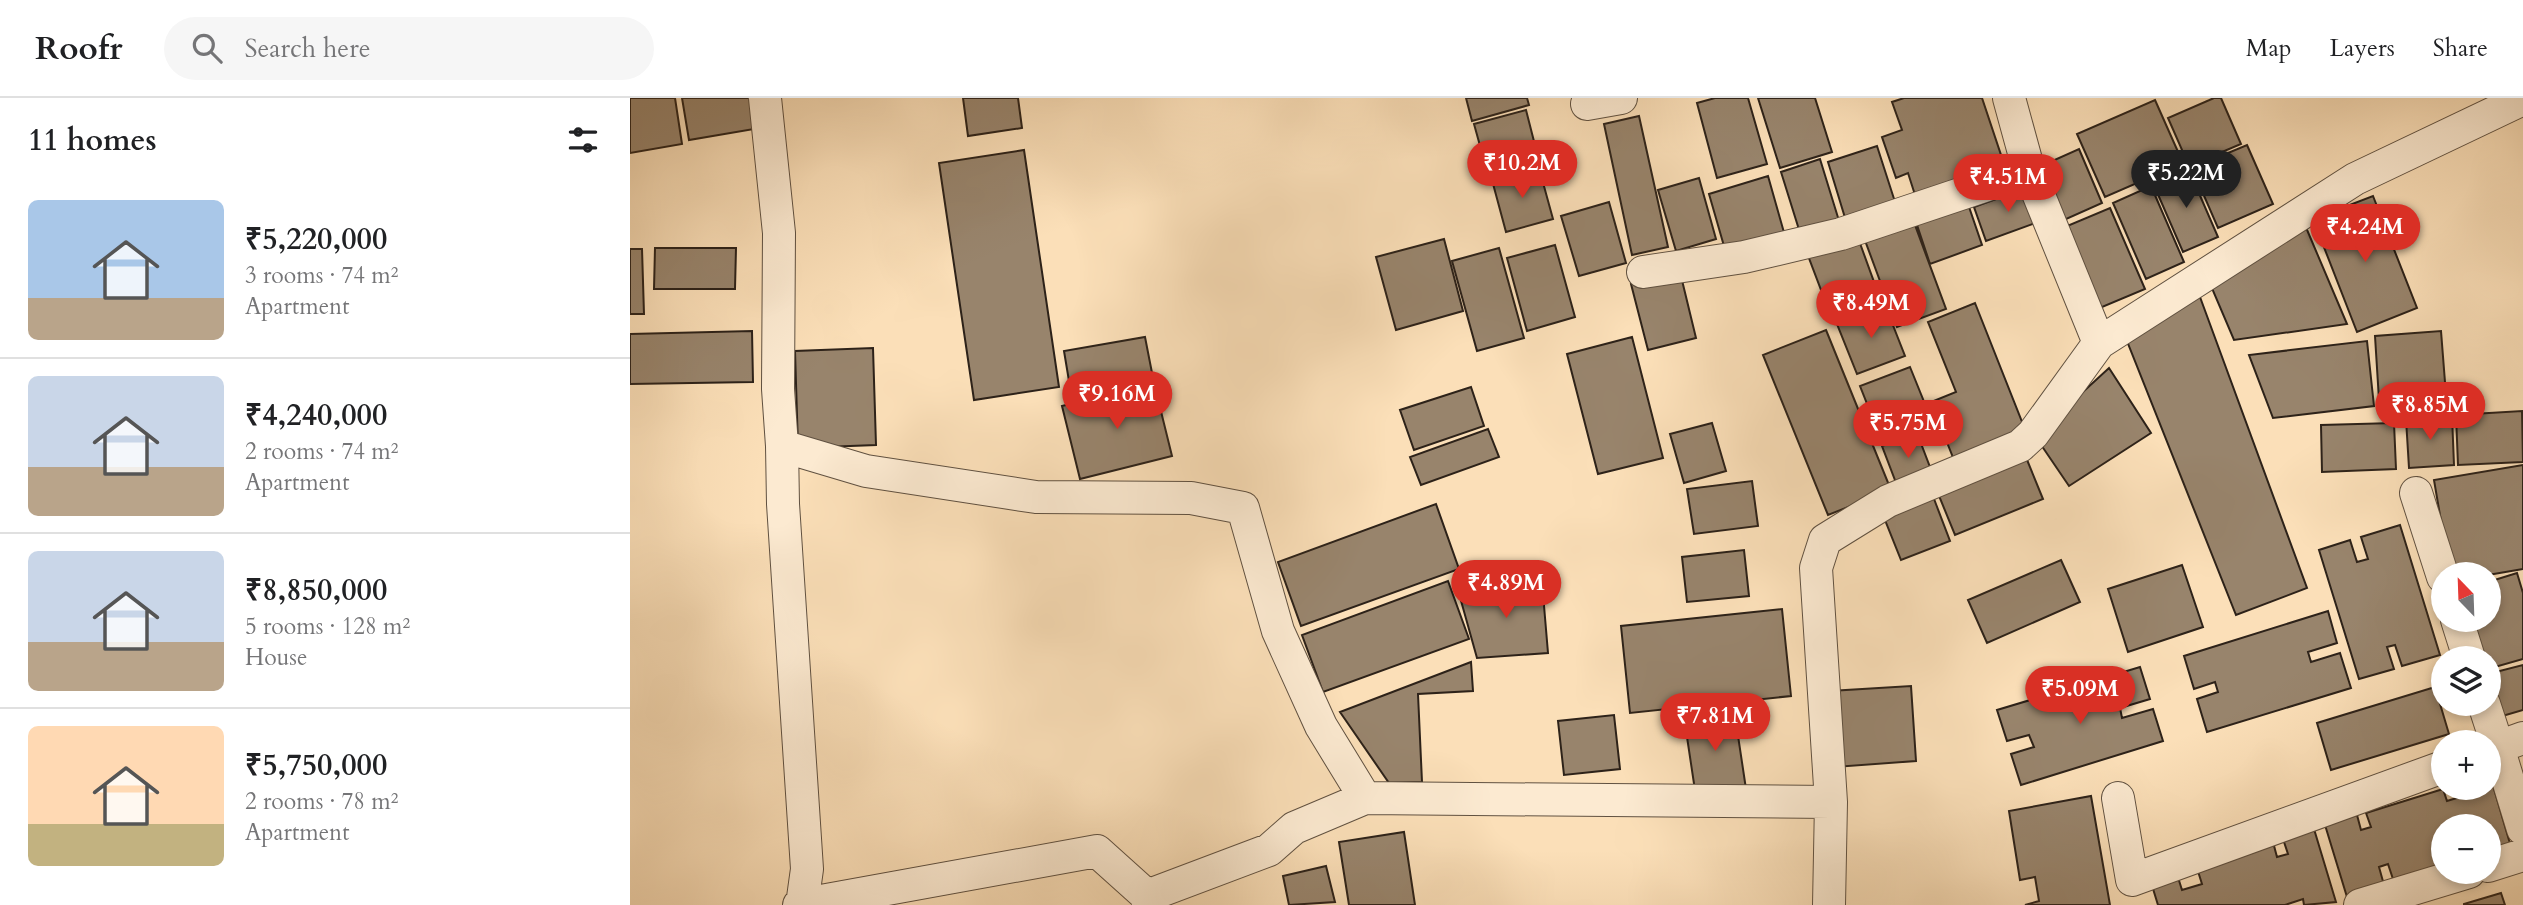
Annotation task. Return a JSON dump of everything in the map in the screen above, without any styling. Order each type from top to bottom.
[{"type":"street","points":[[765,98],[779,233],[778,389],[807,869],[801,905],[1097,850],[1148,900],[1269,850],[1294,828],[1365,798],[1831,802]]},
{"type":"street","points":[[1587,104],[1622,98]]},
{"type":"street","points":[[2009,98],[2029,171],[2099,343]]},
{"type":"street","points":[[1829,905],[1831,802],[1816,568],[1825,540],[1888,501],[2020,446],[2033,434],[2099,343],[2355,179],[2523,99]]},
{"type":"street","points":[[1643,272],[1744,257],[1842,234],[2029,171]]},
{"type":"street","points":[[782,446],[866,471],[1036,497],[1191,498],[1243,508],[1278,631],[1321,726],[1365,798]]},
{"type":"street","points":[[2416,493],[2438,562]]},
{"type":"street","points":[[2490,716],[2503,745],[2523,829]]},
{"type":"street","points":[[2118,798],[2135,893],[2431,772]]},
{"type":"street","points":[[2501,862],[2523,855]]},
{"type":"street","points":[[2360,905],[2431,884]]},
{"type":"building","points":[[630,98],[675,98],[682,144],[630,153]]},
{"type":"building","points":[[682,98],[756,98],[760,128],[689,140]]},
{"type":"building","points":[[963,98],[1018,98],[1022,128],[968,136]]},
{"type":"building","points":[[1466,98],[1527,98],[1529,105],[1472,121]]},
{"type":"building","points":[[1715,98],[1748,98],[1767,164],[1717,178],[1697,103]]},
{"type":"building","points":[[1758,98],[1815,98],[1832,152],[1780,168]]},
{"type":"building","points":[[1904,98],[1982,98],[2005,167],[1916,198],[1908,173],[1896,178],[1882,137],[1902,130],[1892,102]]},
{"type":"building","points":[[2214,98],[2221,98],[2241,144],[2189,166],[2168,118]]},
{"type":"building","points":[[2155,100],[2183,163],[2105,197],[2077,134]]},
{"type":"building","points":[[1526,110],[1538,157],[1487,171],[1474,124]]},
{"type":"building","points":[[1639,116],[1668,247],[1632,255],[1604,124]]},
{"type":"building","points":[[2247,145],[2273,204],[2218,228],[2192,168]]},
{"type":"building","points":[[1877,146],[1896,205],[1846,221],[1828,162]]},
{"type":"building","points":[[2079,149],[2102,203],[2064,220],[2041,166]]},
{"type":"building","points":[[1024,150],[1059,387],[974,400],[939,163]]},
{"type":"building","points":[[1820,159],[1840,224],[1801,236],[1781,172]]},
{"type":"building","points":[[1539,168],[1553,219],[1506,232],[1492,180]]},
{"type":"building","points":[[2188,168],[2218,237],[2183,252],[2153,183]]},
{"type":"building","points":[[1768,176],[1785,236],[1726,253],[1709,194]]},
{"type":"building","points":[[1699,178],[1716,239],[1676,251],[1658,190]]},
{"type":"building","points":[[2151,186],[2184,262],[2146,279],[2113,203]]},
{"type":"building","points":[[2029,187],[2041,221],[1986,241],[1974,207]]},
{"type":"building","points":[[2373,196],[2417,308],[2357,332],[2313,219]]},
{"type":"building","points":[[1609,202],[1626,263],[1579,276],[1561,216]]},
{"type":"building","points":[[1968,204],[1982,245],[1930,264],[1916,222]]},
{"type":"building","points":[[2110,208],[2145,289],[2095,310],[2060,229]]},
{"type":"building","points":[[1912,217],[1946,309],[1897,327],[1863,235]]},
{"type":"building","points":[[2302,218],[2347,324],[2234,340],[2208,279]]},
{"type":"building","points":[[1857,235],[1878,293],[1829,311],[1807,253]]},
{"type":"building","points":[[1444,239],[1463,311],[1396,330],[1376,257]]},
{"type":"building","points":[[1555,245],[1575,317],[1527,331],[1507,258]]},
{"type":"building","points":[[655,248],[736,248],[735,289],[654,289]]},
{"type":"building","points":[[1499,248],[1524,338],[1477,351],[1452,261]]},
{"type":"building","points":[[630,249],[642,249],[644,314],[630,314]]},
{"type":"building","points":[[1680,272],[1696,338],[1648,350],[1631,284]]},
{"type":"building","points":[[2200,297],[2307,588],[2236,615],[2123,331]]},
{"type":"building","points":[[1975,303],[2028,437],[1956,465],[1931,402],[1956,392],[1928,322]]},
{"type":"building","points":[[1885,305],[1905,356],[1857,374],[1837,324]]},
{"type":"building","points":[[1826,330],[1891,490],[1828,515],[1763,355]]},
{"type":"building","points":[[752,331],[753,382],[630,384],[630,334]]},
{"type":"building","points":[[2441,331],[2446,395],[2379,400],[2375,336]]},
{"type":"building","points":[[1145,337],[1153,378],[1071,393],[1064,351]]},
{"type":"building","points":[[1632,337],[1663,458],[1598,474],[1567,354]]},
{"type":"building","points":[[2367,341],[2374,406],[2273,418],[2249,355]]},
{"type":"building","points":[[873,348],[876,445],[798,448],[795,351]]},
{"type":"building","points":[[1910,367],[1931,419],[1881,439],[1860,386]]},
{"type":"building","points":[[2109,368],[2151,433],[2069,486],[2035,436]]},
{"type":"building","points":[[1154,383],[1172,456],[1080,479],[1062,406]]},
{"type":"building","points":[[1471,387],[1484,426],[1414,450],[1400,410]]},
{"type":"building","points":[[2522,411],[2523,462],[2458,465],[2456,415]]},
{"type":"building","points":[[2452,416],[2454,465],[2409,468],[2406,419]]},
{"type":"building","points":[[1712,423],[1726,471],[1684,483],[1670,434]]},
{"type":"building","points":[[2394,423],[2396,469],[2322,472],[2321,425]]},
{"type":"building","points":[[1488,429],[1499,457],[1421,485],[1410,457]]},
{"type":"building","points":[[1917,433],[1933,475],[1898,488],[1882,446]]},
{"type":"building","points":[[2023,450],[2043,499],[1955,535],[1935,486]]},
{"type":"building","points":[[2523,465],[2523,569],[2501,573],[2501,562],[2448,562],[2434,480]]},
{"type":"building","points":[[1752,481],[1758,526],[1694,534],[1687,489]]},
{"type":"building","points":[[1931,491],[1950,541],[1901,560],[1881,510]]},
{"type":"building","points":[[1436,504],[1459,569],[1301,626],[1278,562]]},
{"type":"building","points":[[2400,525],[2437,646],[2431,646],[2431,658],[2402,666],[2395,645],[2387,647],[2394,669],[2359,679],[2319,550],[2350,540],[2357,562],[2368,559],[2361,537]]},
{"type":"building","points":[[1744,550],[1749,596],[1687,602],[1682,557]]},
{"type":"building","points":[[2061,560],[2080,602],[1987,643],[1968,600]]},
{"type":"building","points":[[2182,565],[2203,627],[2128,652],[2108,589]]},
{"type":"building","points":[[2517,573],[2523,593],[2523,659],[2501,665],[2501,646],[2473,646],[2468,632],[2501,632],[2501,578]]},
{"type":"building","points":[[1448,581],[1469,639],[1323,692],[1302,635]]},
{"type":"building","points":[[1542,582],[1548,653],[1477,658],[1458,590]]},
{"type":"building","points":[[1782,609],[1791,696],[1630,713],[1621,626]]},
{"type":"building","points":[[2328,611],[2337,643],[2308,652],[2311,662],[2340,653],[2351,688],[2207,732],[2197,699],[2218,692],[2215,682],[2194,689],[2184,656]]},
{"type":"building","points":[[1471,662],[1473,691],[1418,694],[1422,782],[1389,783],[1340,712]]},
{"type":"building","points":[[2523,665],[2523,710],[2499,717],[2501,716],[2501,671]]},
{"type":"building","points":[[2140,667],[2150,699],[2120,708],[2122,718],[2153,709],[2163,741],[2021,785],[2011,754],[2034,747],[2029,735],[2007,741],[1997,710]]},
{"type":"building","points":[[1911,686],[1916,761],[1835,767],[1830,691]]},
{"type":"building","points":[[2431,688],[2431,716],[2444,716],[2448,730],[2431,730],[2431,739],[2331,770],[2317,723]]},
{"type":"building","points":[[1734,709],[1746,789],[1696,797],[1684,717]]},
{"type":"building","points":[[1614,715],[1620,769],[1564,775],[1558,721]]},
{"type":"building","points":[[2431,793],[2431,800],[2497,800],[2511,847],[2501,850],[2501,814],[2431,814],[2431,871],[2394,882],[2388,864],[2379,867],[2384,885],[2347,897],[2325,825],[2357,815],[2361,830],[2371,827],[2366,813]]},
{"type":"building","points":[[2091,796],[2110,905],[2025,905],[2039,901],[2035,877],[2020,880],[2009,811]]},
{"type":"building","points":[[2314,829],[2336,902],[2304,905],[2303,899],[2285,905],[2158,905],[2150,879],[2176,871],[2182,890],[2202,884],[2196,865],[2273,842],[2277,857],[2288,854],[2283,839]]},
{"type":"building","points":[[1404,832],[1415,905],[1349,905],[1339,842]]},
{"type":"building","points":[[1326,866],[1335,902],[1289,905],[1283,876]]},
{"type":"building","points":[[2501,893],[2505,905],[2464,905],[2464,904]]}]
